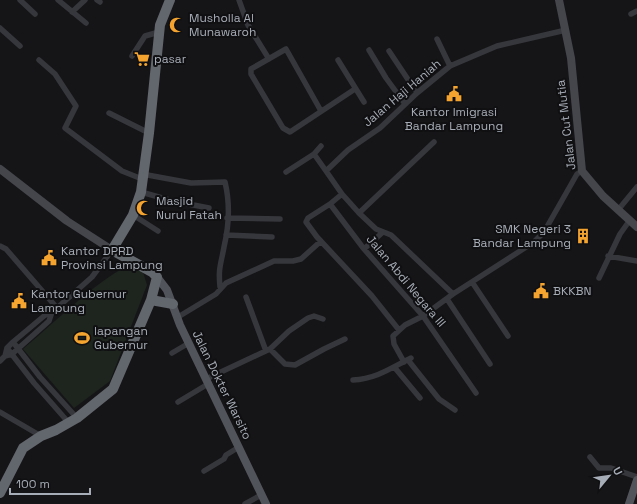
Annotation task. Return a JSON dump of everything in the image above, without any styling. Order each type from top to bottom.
[{"type":"highway","points":[[0,493],[23,448],[41,436],[73,420],[113,389],[151,300],[157,277],[152,272],[112,250],[133,215],[141,192],[149,133],[159,32],[162,18],[170,0]]},
{"type":"highway","points":[[151,300],[173,304]]},
{"type":"main road","name":"Jalan Cut Mutia","points":[[559,0],[566,30],[582,171],[599,192],[637,227]]},
{"type":"main road","points":[[0,169],[67,221],[112,250]]},
{"type":"main road","name":"Jalan Dokter Warsito","points":[[157,277],[167,290],[189,344],[266,504]]},
{"type":"main road","points":[[629,504],[637,480]]},
{"type":"street","points":[[20,0],[35,14]]},
{"type":"street","points":[[58,0],[86,23]]},
{"type":"street","points":[[72,12],[85,0]]},
{"type":"street","points":[[239,0],[248,25],[269,59]]},
{"type":"street","points":[[0,28],[20,46]]},
{"type":"street","name":"Jalan Haji Haniah","points":[[328,169],[348,150],[380,128],[417,93],[450,66],[497,46],[566,30]]},
{"type":"street","points":[[132,56],[145,36],[159,32]]},
{"type":"street","points":[[438,39],[450,66]]},
{"type":"street","points":[[321,111],[287,50],[283,50],[251,69],[251,74],[283,128],[290,132],[355,88]]},
{"type":"street","points":[[369,50],[386,78],[405,104]]},
{"type":"street","points":[[389,51],[417,93]]},
{"type":"street","points":[[39,60],[55,74],[68,95],[76,103],[76,106],[65,128],[122,171],[142,177],[191,183],[225,182],[229,200],[226,235],[218,267],[220,287]]},
{"type":"street","points":[[338,60],[364,102]]},
{"type":"street","points":[[109,113],[149,133]]},
{"type":"street","points":[[359,212],[434,142]]},
{"type":"street","points":[[286,172],[314,154],[321,146]]},
{"type":"street","points":[[314,154],[328,169],[342,194],[359,212],[376,229],[391,235],[453,294]]},
{"type":"street","points":[[455,410],[439,399],[392,340],[393,336],[399,330],[423,316],[453,294],[534,242],[544,232],[577,174],[582,171]]},
{"type":"street","points":[[618,210],[637,187]]},
{"type":"street","points":[[141,192],[173,201],[209,208]]},
{"type":"street","points":[[342,194],[306,220],[321,241],[367,290],[399,330]]},
{"type":"street","name":"Jalan Abdi Negara III","points":[[330,204],[364,249],[423,316],[476,393]]},
{"type":"street","points":[[133,215],[158,231]]},
{"type":"street","points":[[227,218],[280,219]]},
{"type":"street","points":[[599,278],[608,256],[620,234],[630,220]]},
{"type":"street","points":[[364,249],[383,232]]},
{"type":"street","points":[[226,235],[272,237]]},
{"type":"street","points":[[178,317],[216,294],[220,287],[226,283],[274,261],[293,261],[301,259],[321,241]]},
{"type":"street","points":[[0,246],[6,249],[57,308]]},
{"type":"street","points":[[5,356],[7,348],[13,342],[44,316],[57,308],[92,277],[112,250]]},
{"type":"street","points":[[608,256],[637,261]]},
{"type":"street","points":[[472,282],[508,336]]},
{"type":"street","points":[[246,297],[268,350],[285,364],[295,365],[301,363],[316,352],[345,339]]},
{"type":"street","points":[[447,299],[490,364]]},
{"type":"street","points":[[0,361],[5,356],[12,354],[48,321],[52,312]]},
{"type":"street","points":[[178,402],[207,381],[268,350],[289,331],[308,318],[314,316],[323,319]]},
{"type":"street","points":[[13,342],[73,420]]},
{"type":"street","points":[[172,353],[189,344]]},
{"type":"street","points":[[7,348],[34,383],[73,420]]},
{"type":"street","points":[[352,380],[373,378],[408,360]]},
{"type":"street","points":[[394,368],[420,398]]},
{"type":"street","points":[[0,412],[41,436]]},
{"type":"street","points":[[204,471],[224,459],[226,455],[239,447]]},
{"type":"street","points":[[590,457],[599,468],[611,468],[637,477]]},
{"type":"street","points":[[245,504],[261,495]]},
{"type":"shaded area","name":"lapangan Gubernur","points":[[130,264],[143,272],[147,285],[110,381],[74,408],[23,349],[101,282]]},
{"type":"place","name":"Musholla Al Munawaroh","points":[[177,25]]},
{"type":"place","name":"pasar","points":[[142,59]]},
{"type":"place","name":"Kantor Imigrasi Bandar Lampung","points":[[454,94]]},
{"type":"place","name":"Masjid Nurul Fatah","points":[[144,208]]},
{"type":"place","name":"SMK Negeri 3 Bandar Lampung","points":[[583,236]]},
{"type":"place","name":"Kantor DPRD Provinsi Lampung","points":[[49,258]]},
{"type":"place","name":"BKKBN","points":[[541,291]]},
{"type":"place","name":"Kantor Gubernur Lampung","points":[[19,301]]},
{"type":"place","name":"lapangan Gubernur","points":[[82,338]]}]
